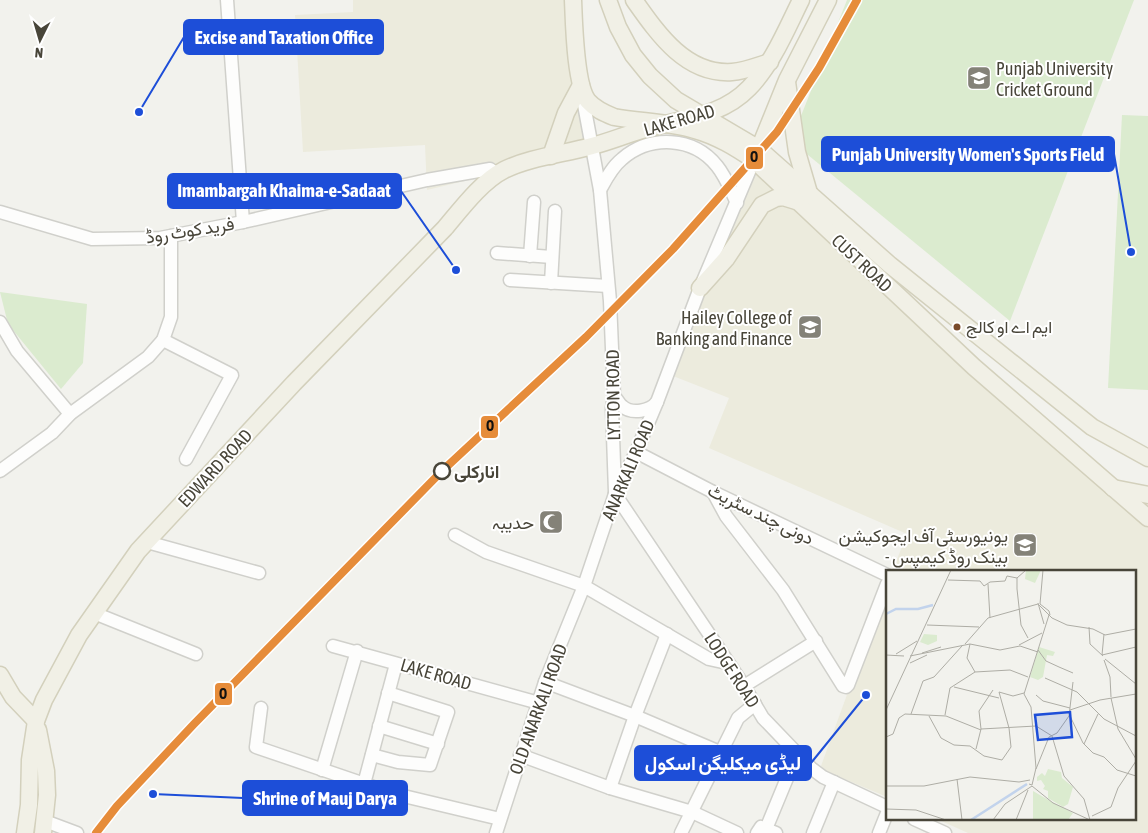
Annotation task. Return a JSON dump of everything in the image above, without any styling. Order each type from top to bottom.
[{"type":"main road","name":"CUST ROAD","points":[[573,0],[581,85],[586,99],[594,107],[603,113],[630,120],[694,129],[757,155]]},
{"type":"main road","name":"CUST ROAD","points":[[608,0],[618,27],[633,55],[650,76],[676,100],[757,155],[974,367],[1148,518]]},
{"type":"main road","points":[[634,0],[672,48],[686,60],[701,68],[712,71],[732,72],[770,62]]},
{"type":"main road","name":"LAKE ROAD","points":[[505,170],[592,146],[643,129],[702,116],[720,109],[735,100],[749,88],[770,62],[801,0]]},
{"type":"main road","points":[[757,155],[787,80],[828,0]]},
{"type":"main road","points":[[700,288],[726,259],[762,205],[776,198],[803,198],[787,80]]},
{"type":"main road","points":[[551,156],[566,112],[581,85]]},
{"type":"main road","name":"EDWARD ROAD","points":[[25,833],[29,805],[30,760],[36,721],[44,700],[79,635],[138,551],[294,383],[445,228],[463,206],[505,170]]},
{"type":"main road","name":"CUST ROAD","points":[[803,198],[890,265],[1092,427],[1148,458]]},
{"type":"main road","points":[[1113,488],[1148,495]]},
{"type":"main road","points":[[0,675],[13,697],[36,721],[46,771],[44,827]]},
{"type":"street","points":[[227,0],[243,222]]},
{"type":"street","name":"LYTTON ROAD","points":[[581,85],[600,190],[608,286],[614,396],[612,408],[615,494]]},
{"type":"street","points":[[600,190],[612,169],[634,150],[646,145],[673,141],[687,144],[708,156],[718,166],[737,203]]},
{"type":"street","name":"ANARKALI ROAD","points":[[584,586],[615,494],[658,402],[700,288],[757,155]]},
{"type":"street","name":"فرید کوٹ روڈ","points":[[0,212],[92,239],[160,238],[243,222],[427,180],[490,169],[505,170]]},
{"type":"street","points":[[530,256],[534,202]]},
{"type":"street","points":[[551,283],[555,211]]},
{"type":"street","points":[[0,471],[52,433],[70,414],[148,357],[163,340],[171,317],[171,236]]},
{"type":"street","points":[[497,253],[552,257]]},
{"type":"street","points":[[510,280],[608,286]]},
{"type":"street","points":[[0,322],[17,351],[70,414]]},
{"type":"street","points":[[163,340],[232,376],[186,459]]},
{"type":"street","points":[[614,396],[623,407],[634,410],[652,408],[658,402]]},
{"type":"street","name":"دونی چند سٹریٹ","points":[[636,452],[713,492],[886,575]]},
{"type":"street","points":[[713,492],[726,516],[783,590],[843,686],[846,687],[886,587]]},
{"type":"street","name":"LODGE ROAD","points":[[615,494],[764,718],[797,754],[823,777],[886,807]]},
{"type":"street","points":[[455,535],[486,552],[584,586],[709,659],[728,663]]},
{"type":"street","points":[[147,542],[260,573]]},
{"type":"street","name":"OLD ANARKALI ROAD","points":[[496,833],[545,682],[584,586]]},
{"type":"street","points":[[94,613],[196,654]]},
{"type":"street","points":[[610,788],[635,716],[668,634]]},
{"type":"street","points":[[744,686],[816,641]]},
{"type":"street","name":"LAKE ROAD","points":[[333,646],[357,651],[396,664],[539,703]]},
{"type":"street","points":[[322,770],[357,651]]},
{"type":"street","points":[[364,784],[396,664]]},
{"type":"street","points":[[545,682],[635,716],[722,753]]},
{"type":"street","points":[[372,755],[398,762],[430,765],[448,712],[388,693]]},
{"type":"street","points":[[681,833],[738,718],[755,704]]},
{"type":"street","points":[[261,708],[256,747],[391,793],[500,819]]},
{"type":"street","points":[[379,726],[438,744]]},
{"type":"street","points":[[766,832],[797,754]]},
{"type":"street","points":[[520,755],[610,788],[692,812],[737,833]]},
{"type":"street","points":[[813,833],[834,782]]},
{"type":"street","points":[[879,833],[886,816]]},
{"type":"street","points":[[916,820],[945,833]]},
{"type":"street","points":[[44,827],[77,833]]},
{"type":"shaded area","points":[[353,0],[573,0],[589,151],[427,190],[425,145],[303,152],[295,15],[353,12]]},
{"type":"shaded area","name":"Hailey College of Banking and Finance","points":[[754,160],[1148,518],[1148,833],[968,833],[939,820],[1136,820],[1136,570],[893,570],[907,534],[709,448],[729,398],[673,376]]},
{"type":"shaded area","points":[[886,588],[886,797],[828,772],[821,766]]},
{"type":"green space","points":[[847,0],[1134,0],[1010,321],[791,141]]},
{"type":"green space","points":[[1122,115],[1148,116],[1148,390],[1108,388]]},
{"type":"green space","points":[[0,292],[87,304],[83,363],[61,389],[8,324]]},
{"type":"transit line","name":"O","points":[[96,833],[117,806],[194,724],[442,471],[586,337],[673,249],[777,132],[819,68],[857,0]]},
{"type":"place","name":"Punjab University Cricket Ground","points":[[979,78]]},
{"type":"place","name":"Excise and Taxation Office","points":[[139,112]]},
{"type":"place","name":"Punjab University Women's Sports Field","points":[[1131,252]]},
{"type":"place","name":"Imambargah Khaima-e-Sadaat","points":[[456,270]]},
{"type":"place","name":"Hailey College of Banking and Finance","points":[[810,327]]},
{"type":"place","name":"ایم اے او کالج","points":[[957,327]]},
{"type":"place","name":"انارکلی","points":[[442,471]]},
{"type":"place","name":"حدیبہ","points":[[551,522]]},
{"type":"place","name":"یونیورسٹی آف ایجوکیشن - بینک روڈ کیمپس","points":[[1025,545]]},
{"type":"place","name":"لیڈی میکلیگن اسکول","points":[[866,695]]},
{"type":"place","name":"Shrine of Mauj Darya","points":[[153,794]]}]
